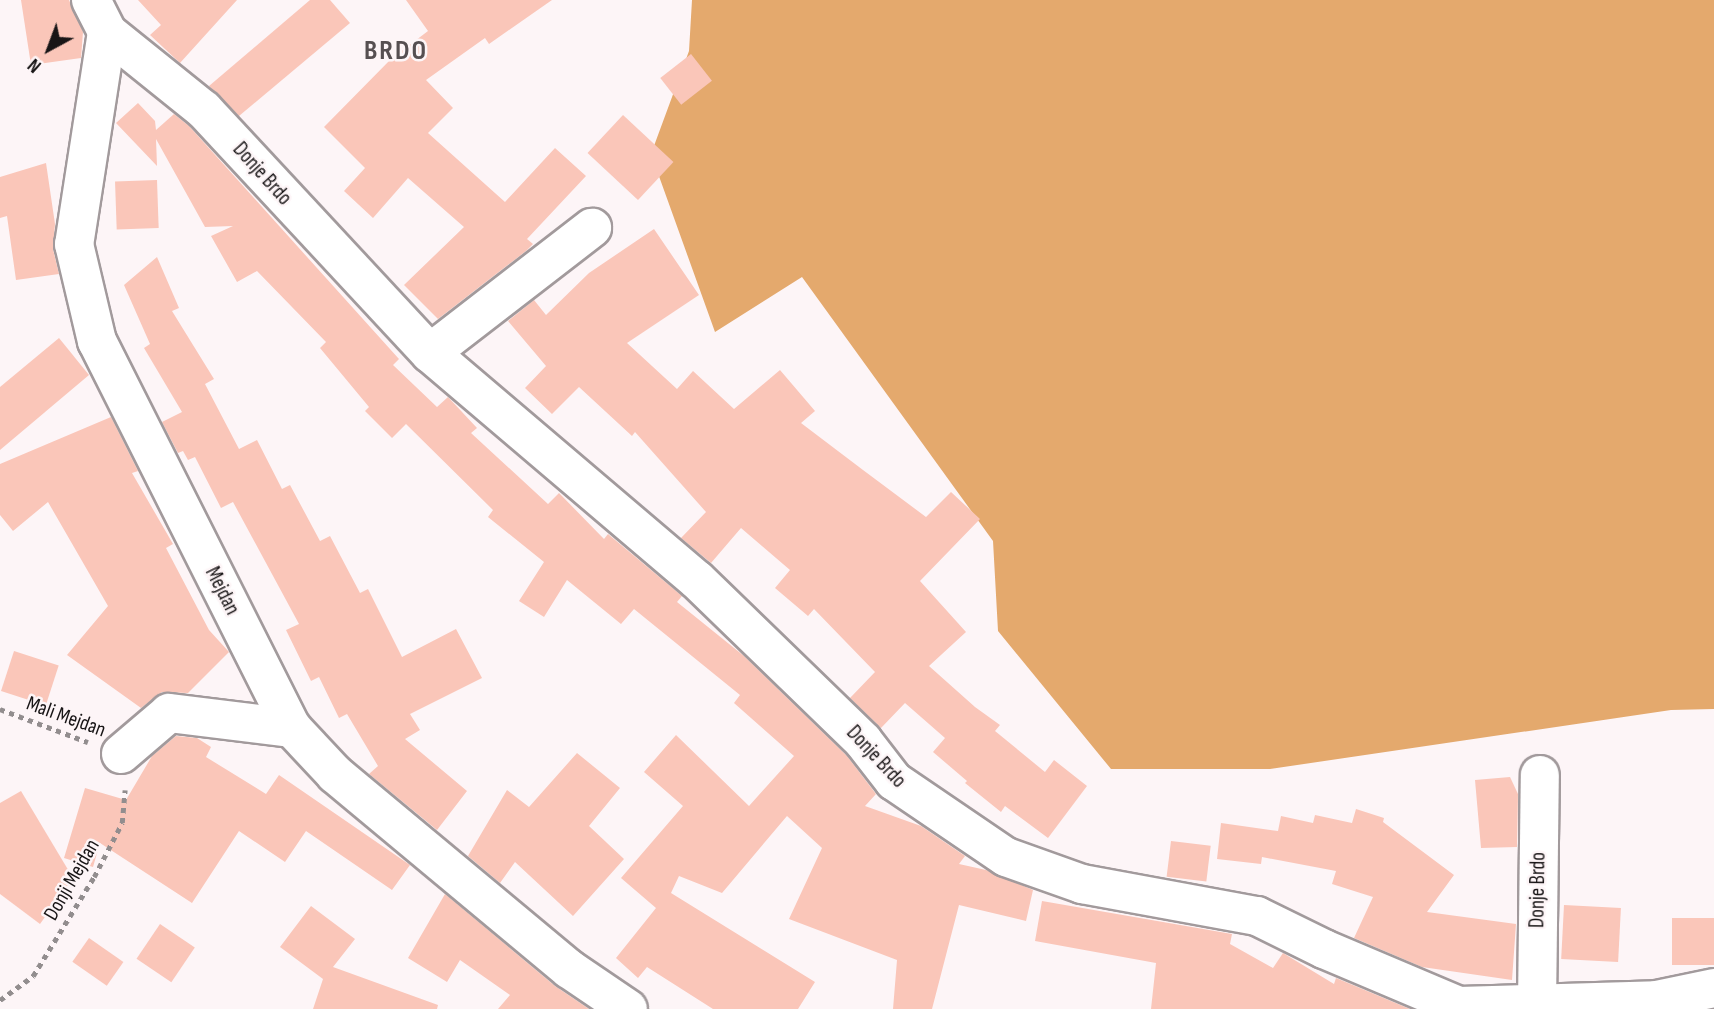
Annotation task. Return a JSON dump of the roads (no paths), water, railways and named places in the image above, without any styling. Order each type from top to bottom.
[{"type":"street","name":"Donje Brdo","points":[[99,16],[204,110],[430,353],[697,580],[863,741],[894,781],[1006,858],[1082,884],[1257,916],[1324,949],[1462,1008],[1656,1000],[1714,988]]},
{"type":"street","name":"Mejdan","points":[[99,16],[74,244],[97,341],[292,728],[335,774],[569,969],[628,1009]]},
{"type":"street","points":[[430,353],[592,228]]},
{"type":"street","points":[[121,754],[169,713],[292,728]]},
{"type":"street","name":"Donje Brdo","points":[[1537,1006],[1540,775]]},
{"type":"district","name":"BRDO","points":[[396,51]]}]
